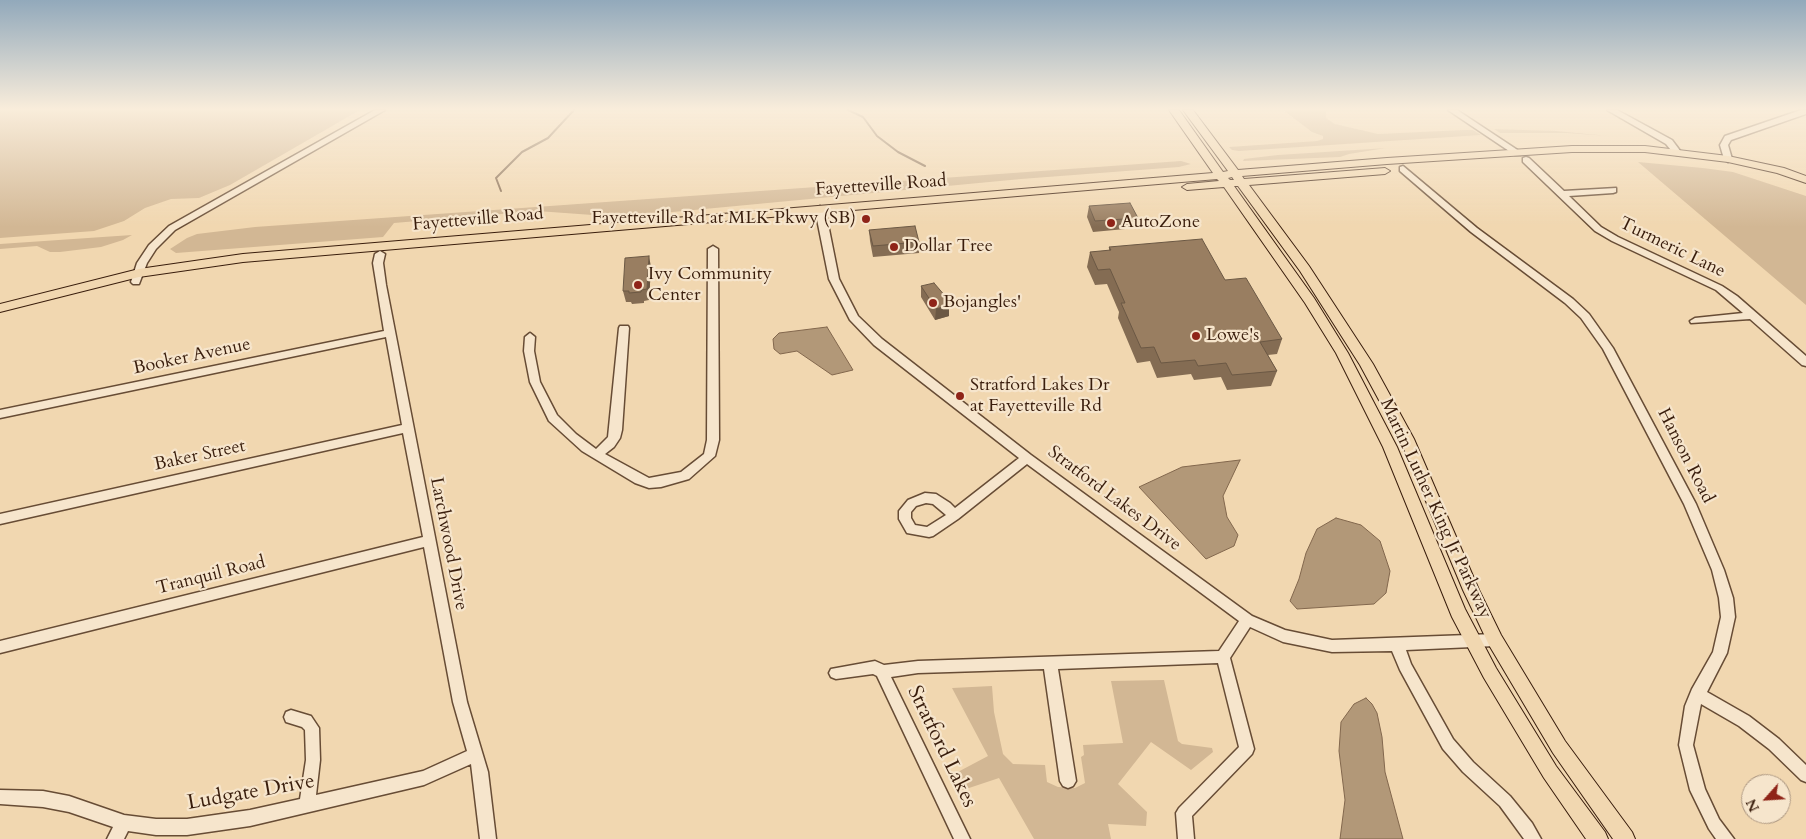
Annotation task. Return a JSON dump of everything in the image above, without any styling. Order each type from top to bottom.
[{"type":"main road","name":"Martin Luther King Jr Parkway","points":[[1206,149],[1328,302],[1366,364],[1406,439],[1471,590],[1495,640],[1559,748],[1625,839]]},
{"type":"main road","name":"Martin Luther King Jr Parkway","points":[[1212,149],[1310,300],[1366,397],[1394,456],[1441,574],[1472,641],[1527,736],[1598,839]]},
{"type":"main road","name":"Fayetteville Road","points":[[1230,178],[1403,169],[1594,149]]},
{"type":"main road","name":"Fayetteville Road","points":[[1626,149],[1677,152],[1728,159],[1780,170],[1802,179]]},
{"type":"main road","name":"Fayetteville Road","points":[[0,317],[138,277],[821,213],[1230,178],[1522,157],[1596,155],[1664,157],[1722,164],[1802,179]]},
{"type":"main road","name":"Fayetteville Road","points":[[0,308],[138,277],[243,258],[821,213]]},
{"type":"street","points":[[138,277],[142,263],[152,248],[165,234],[182,221],[311,149]]},
{"type":"street","name":"Turmeric Lane","points":[[1510,149],[1522,157],[1591,223],[1605,233],[1719,288],[1806,362]]},
{"type":"street","points":[[1725,149],[1728,159]]},
{"type":"street","name":"Hanson Road","points":[[1403,169],[1474,230],[1574,306],[1592,326],[1608,348],[1690,504],[1724,586],[1728,617],[1720,653],[1697,694],[1688,723],[1686,745],[1698,790],[1714,824],[1726,839]]},
{"type":"street","points":[[1561,194],[1613,190]]},
{"type":"street","name":"Stratford Lakes Drive","points":[[821,213],[834,279],[854,318],[878,342],[1027,458],[1247,620],[1283,636],[1332,646],[1495,640]]},
{"type":"street","points":[[530,337],[531,367],[535,382],[545,405],[562,428],[597,454],[639,480],[649,483],[673,481],[685,476],[709,456],[713,440],[712,249]]},
{"type":"street","name":"Larchwood Drive","points":[[380,254],[378,263],[390,333],[460,702],[476,755],[485,798],[488,839]]},
{"type":"street","points":[[1695,321],[1752,315]]},
{"type":"street","points":[[597,454],[610,444],[616,430],[624,328]]},
{"type":"street","name":"Booker Avenue","points":[[0,414],[390,333]]},
{"type":"street","name":"Baker Street","points":[[0,519],[408,428]]},
{"type":"street","points":[[954,516],[1027,458]]},
{"type":"street","name":"Tranquil Road","points":[[0,647],[412,546],[429,540]]},
{"type":"street","points":[[1186,839],[1184,814],[1247,750],[1223,657],[1247,620]]},
{"type":"street","points":[[1397,645],[1405,666],[1448,744],[1468,767],[1505,801],[1527,828],[1532,839]]},
{"type":"street","name":"Stratford Lakes","points":[[882,672],[918,667],[1223,657]]},
{"type":"street","points":[[1050,663],[1068,781]]},
{"type":"street","name":"Stratford Lakes","points":[[836,674],[875,667],[882,672],[962,839]]},
{"type":"street","points":[[1697,694],[1744,721],[1774,744],[1806,775]]},
{"type":"street","points":[[291,717],[306,721],[312,728],[313,760],[308,805]]},
{"type":"street","name":"Ludgate Drive","points":[[0,797],[68,804],[124,823],[156,827],[220,824],[424,778],[476,755]]},
{"type":"street","points":[[115,839],[124,823]]},
{"type":"shaded area","points":[[0,149],[292,149],[230,185],[199,198],[171,199],[145,208],[124,221],[94,231],[0,238]]},
{"type":"shaded area","points":[[1231,149],[1267,149],[1239,151]]},
{"type":"shaded area","points":[[1379,149],[1340,157],[1243,161],[1244,159],[1278,155]]},
{"type":"shaded area","points":[[1181,161],[1191,164],[1179,167],[1021,179],[620,217],[537,211],[394,223],[383,237],[176,253],[170,249],[197,234],[255,227]]},
{"type":"shaded area","points":[[1638,162],[1733,172],[1806,196],[1806,305]]},
{"type":"shaded area","points":[[132,235],[101,247],[60,252],[50,252],[37,246],[0,249],[0,244]]},
{"type":"shaded area","points":[[827,327],[853,370],[832,375],[797,351],[780,354],[774,349],[773,339],[779,333]]},
{"type":"shaded area","points":[[1240,460],[1223,496],[1227,517],[1238,535],[1234,546],[1206,559],[1139,487],[1182,467]]},
{"type":"shaded area","points":[[1336,518],[1361,525],[1380,541],[1390,571],[1386,593],[1374,604],[1297,609],[1290,601],[1299,579],[1306,553],[1317,529]]},
{"type":"shaded area","points":[[1164,680],[1178,741],[1182,744],[1212,748],[1213,752],[1191,770],[1151,742],[1118,784],[1147,812],[1146,826],[1108,824],[1111,839],[1034,839],[999,778],[963,790],[954,774],[988,756],[952,688],[992,686],[994,712],[1003,754],[1013,764],[1045,765],[1047,782],[1058,787],[1075,788],[1085,783],[1081,757],[1084,755],[1083,745],[1123,743],[1111,681]]},
{"type":"shaded area","points":[[1366,698],[1377,713],[1382,737],[1385,772],[1403,839],[1340,839],[1345,800],[1339,751],[1341,722],[1354,704]]},
{"type":"building","points":[[1130,203],[1138,218],[1095,221],[1089,206]]},
{"type":"building","points":[[915,226],[919,242],[873,246],[869,230]]},
{"type":"building","name":"Lowe's","points":[[1202,239],[1225,280],[1246,278],[1282,339],[1260,342],[1277,371],[1232,375],[1226,363],[1198,366],[1195,360],[1161,363],[1154,347],[1141,348],[1121,303],[1125,303],[1110,269],[1098,270],[1090,252],[1111,250],[1109,247]]},
{"type":"building","points":[[649,256],[647,289],[641,290],[641,292],[629,293],[629,291],[623,291],[625,258]]},
{"type":"building","points":[[934,283],[946,297],[944,297],[949,305],[936,309],[921,286]]},
{"type":"waterway","points":[[501,191],[496,178],[527,149]]},
{"type":"waterway","points":[[894,149],[925,166]]},
{"type":"place","name":"Fayetteville Rd at MLK Pkwy (SB)","points":[[866,219]]},
{"type":"place","name":"AutoZone","points":[[1111,223]]},
{"type":"place","name":"Dollar Tree","points":[[894,247]]},
{"type":"place","name":"Ivy Community Center","points":[[638,285]]},
{"type":"place","name":"Bojangles'","points":[[933,303]]},
{"type":"place","name":"Lowe's","points":[[1196,336]]},
{"type":"place","name":"Stratford Lakes Dr at Fayetteville Rd","points":[[960,396]]}]
